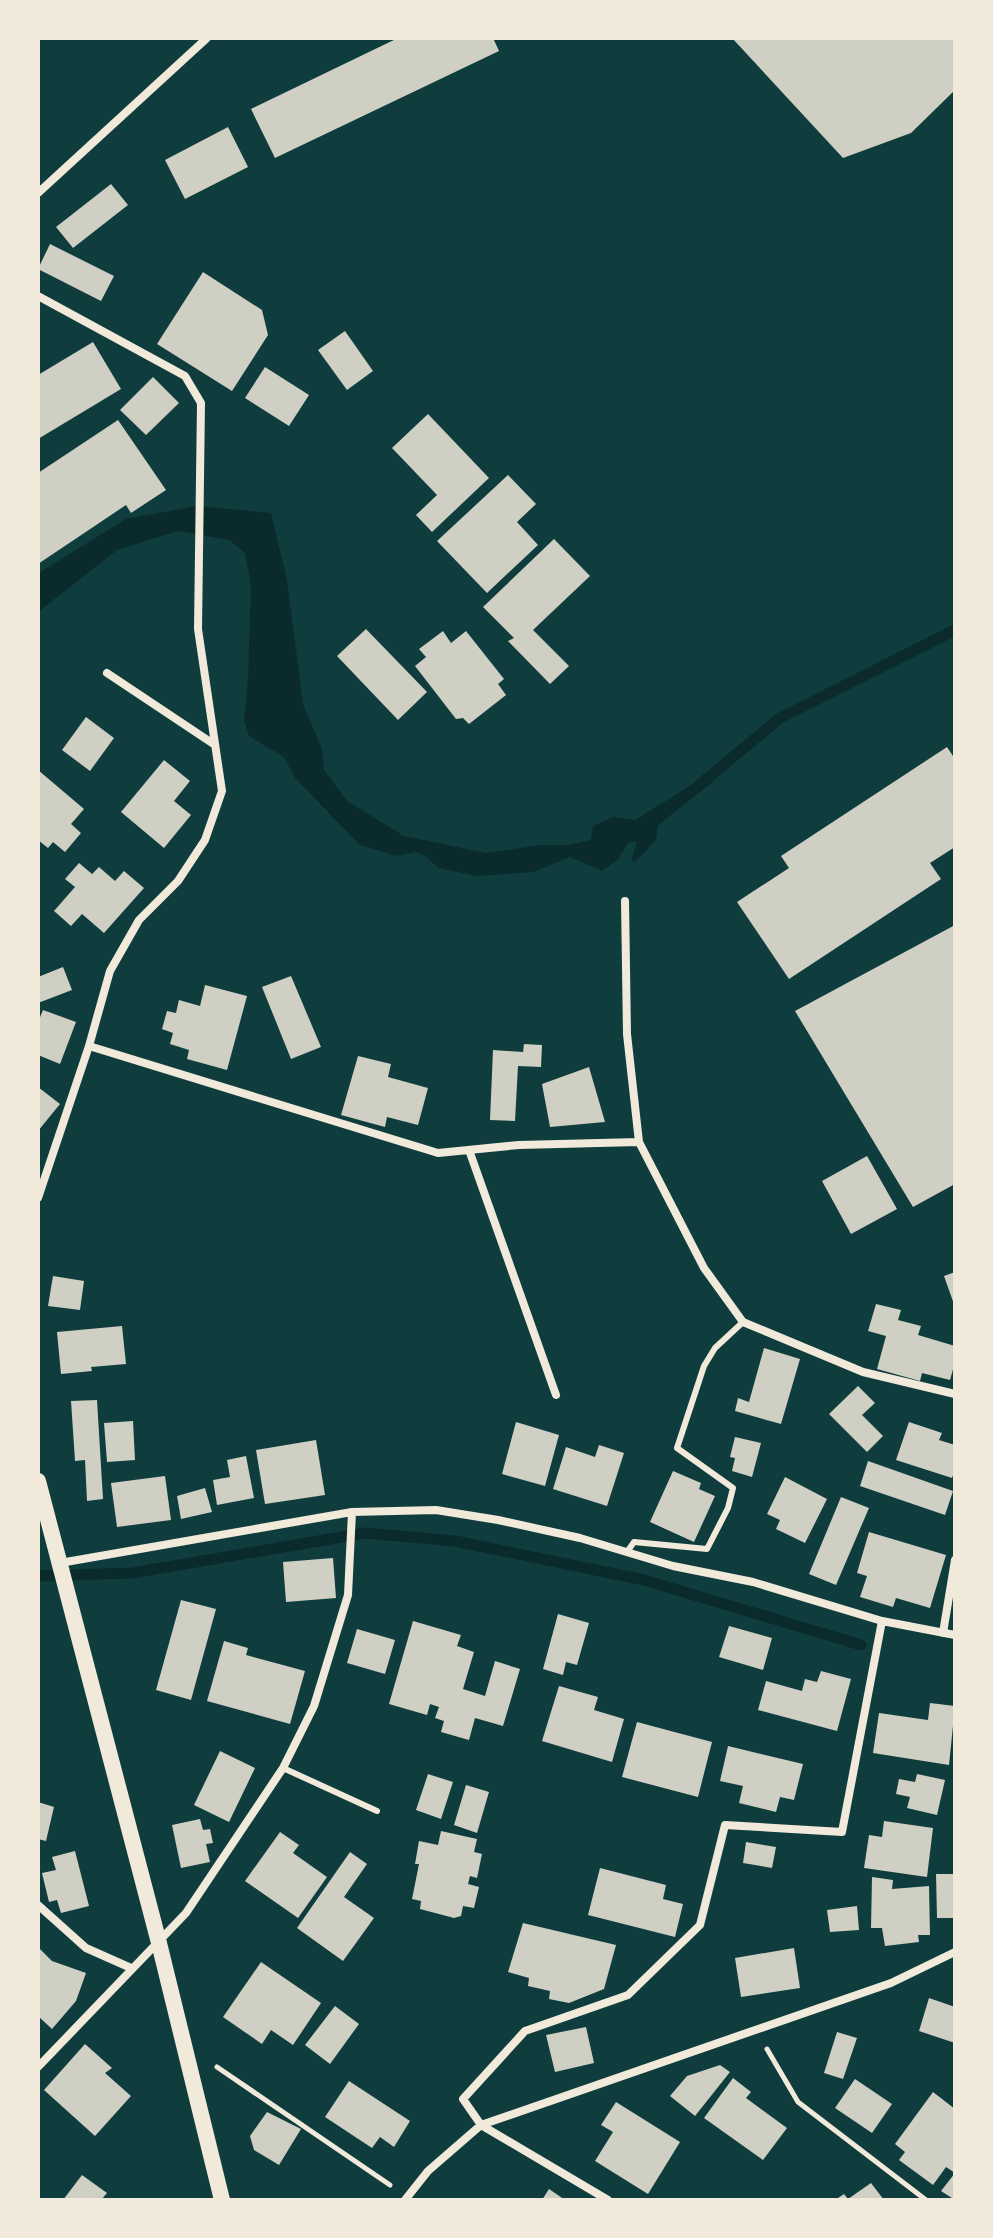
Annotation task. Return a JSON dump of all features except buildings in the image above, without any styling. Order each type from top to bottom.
[{"type":"main road","points":[[38,1481],[42,1511],[59,1563],[158,1939],[222,2200]]},
{"type":"street","points":[[38,193],[207,38]]},
{"type":"street","points":[[38,296],[185,376],[201,403],[198,629],[222,791],[205,840],[178,881],[139,920],[110,971],[89,1046],[38,1198]]},
{"type":"street","points":[[107,673],[215,745]]},
{"type":"street","points":[[625,901],[627,1034],[639,1142],[704,1268],[743,1322],[863,1372],[955,1394]]},
{"type":"street","points":[[89,1046],[438,1153],[519,1145],[639,1142]]},
{"type":"street","points":[[469,1150],[556,1395]]},
{"type":"street","points":[[59,1563],[352,1512],[436,1510],[580,1538],[673,1566],[753,1582],[882,1621],[955,1635]]},
{"type":"street","points":[[38,2067],[186,1913],[283,1768],[314,1706],[348,1595],[352,1512]]},
{"type":"street","points":[[943,1633],[955,1560]]},
{"type":"street","points":[[608,2200],[481,2125],[463,2099],[525,2031],[628,1995],[700,1925],[725,1825],[842,1832],[882,1621]]},
{"type":"street","points":[[38,1905],[86,1948],[131,1968]]},
{"type":"street","points":[[406,2198],[428,2171],[481,2125],[891,1983],[955,1952]]},
{"type":"lane","points":[[627,1552],[634,1542],[707,1549],[728,1508],[733,1488],[677,1448],[704,1366],[715,1348],[743,1322]]},
{"type":"lane","points":[[283,1768],[377,1811]]},
{"type":"path","points":[[757,2031],[798,2102],[926,2200]]},
{"type":"path","points":[[191,2070],[215,2065],[406,2198]]},
{"type":"water","points":[[196,506],[271,513],[287,580],[303,704],[322,749],[324,770],[347,801],[404,836],[486,853],[541,845],[569,845],[591,840],[593,826],[613,817],[635,820],[704,777],[713,782],[658,825],[656,840],[635,862],[631,860],[637,842],[629,842],[618,859],[602,871],[570,857],[533,872],[477,876],[438,868],[427,857],[416,852],[397,856],[360,845],[295,778],[284,757],[249,736],[244,720],[251,585],[245,553],[229,540],[178,531],[117,550],[38,612],[38,574],[42,571],[126,519]]},
{"type":"waterway","points":[[698,786],[780,718],[955,630]]},
{"type":"waterway","points":[[38,1576],[132,1573],[365,1533],[455,1541],[644,1580],[861,1645]]}]
